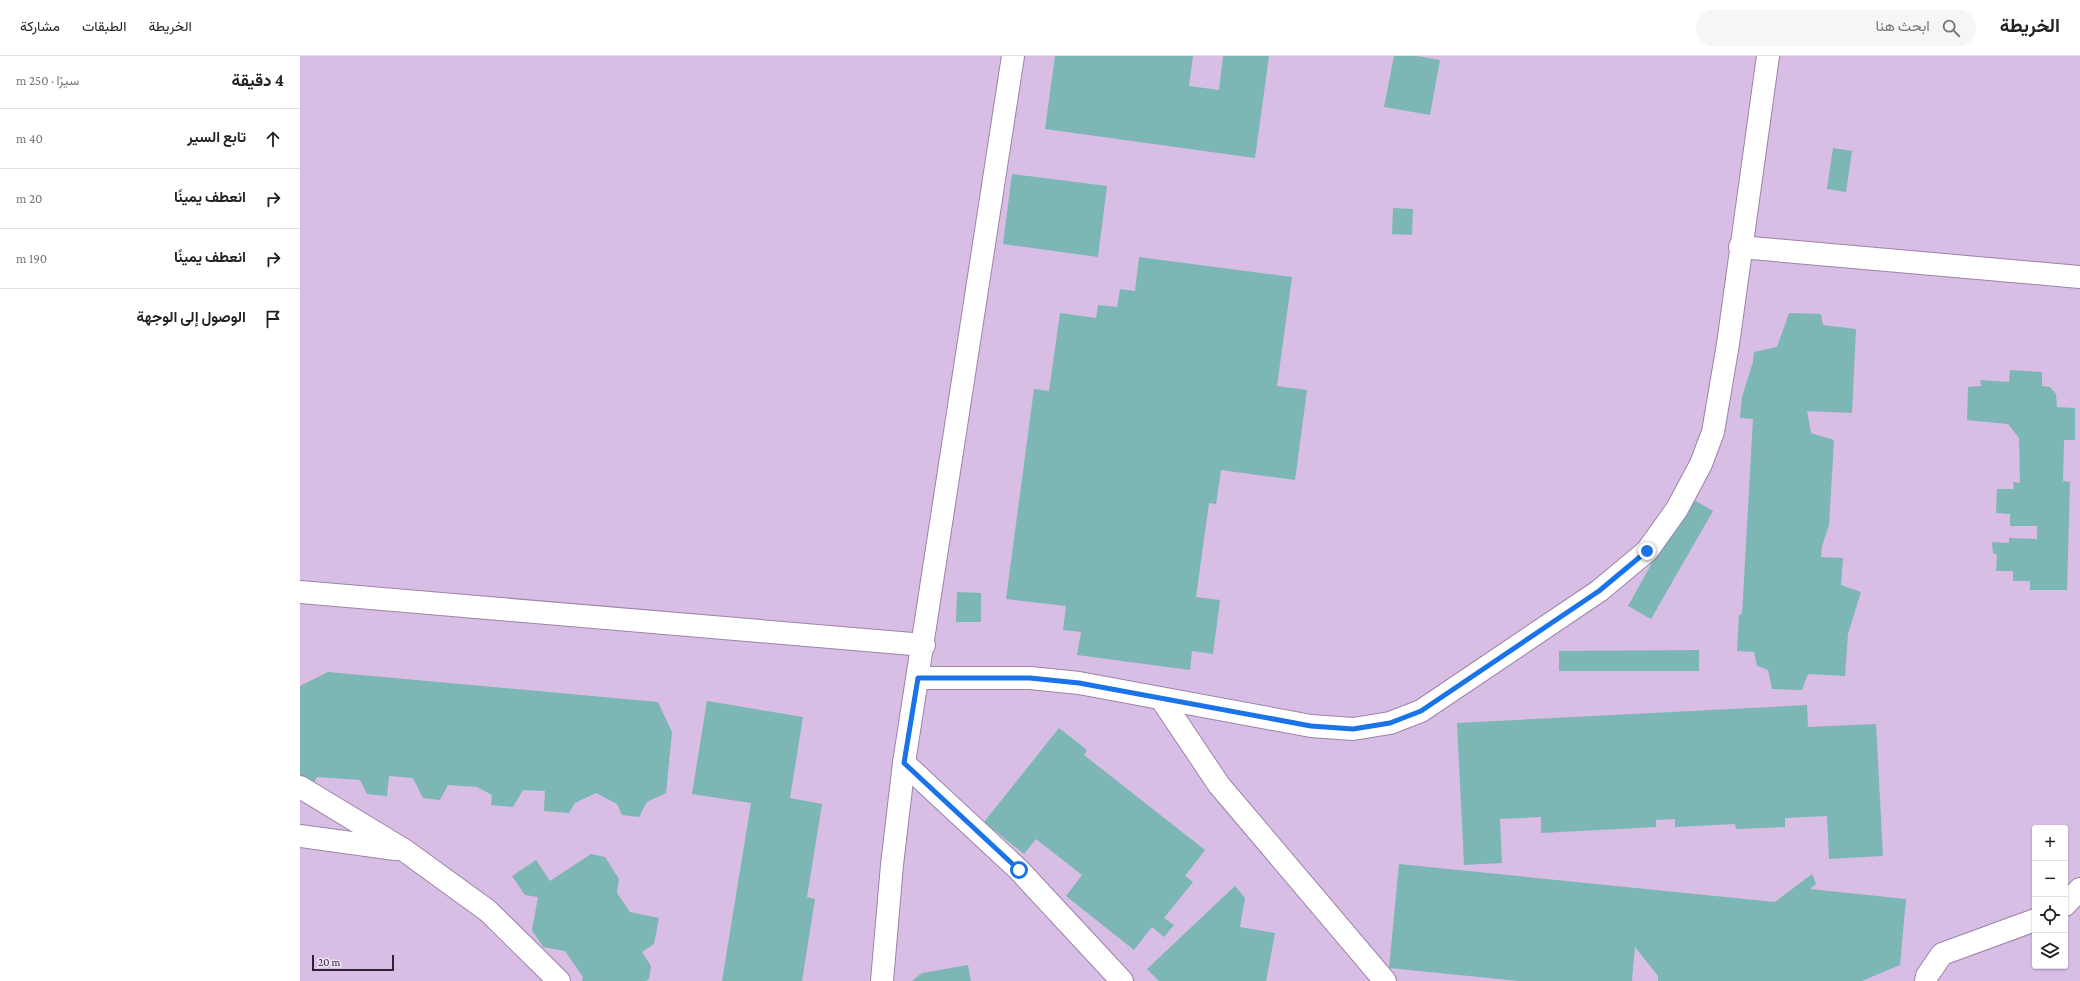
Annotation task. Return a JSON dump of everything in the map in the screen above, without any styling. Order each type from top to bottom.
[{"type":"street","points":[[882,981],[892,865],[904,763],[924,645],[1013,56]]},
{"type":"street","points":[[918,678],[1030,678],[1079,683],[1162,700],[1311,726],[1353,729],[1390,723],[1421,711],[1599,591],[1647,551],[1677,509],[1702,464],[1714,424],[1728,344],[1740,247],[1768,56]]},
{"type":"street","points":[[1740,247],[2080,277]]},
{"type":"street","points":[[300,592],[924,645]]},
{"type":"street","points":[[1162,700],[1219,785],[1385,981]]},
{"type":"street","points":[[904,763],[1019,870],[1122,981]]},
{"type":"street","points":[[300,787],[404,850],[488,911],[559,981]]},
{"type":"street","points":[[300,836],[404,850]]},
{"type":"street","points":[[2068,902],[2080,890]]},
{"type":"street","points":[[1926,981],[1927,976],[1942,954],[2032,921]]},
{"type":"building","points":[[1055,56],[1193,56],[1189,86],[1219,90],[1223,56],[1269,56],[1255,158],[1045,129]]},
{"type":"building","points":[[1394,56],[1417,56],[1440,60],[1430,115],[1384,107]]},
{"type":"building","points":[[1833,148],[1852,151],[1846,192],[1827,189]]},
{"type":"building","points":[[1012,174],[1107,186],[1098,257],[1003,244]]},
{"type":"building","points":[[1393,208],[1413,209],[1412,235],[1392,234]]},
{"type":"building","points":[[1139,257],[1292,277],[1277,386],[1307,390],[1295,480],[1221,470],[1216,504],[1209,503],[1196,597],[1220,600],[1213,654],[1192,651],[1190,670],[1077,655],[1081,632],[1063,630],[1066,606],[1006,599],[1034,389],[1049,391],[1060,313],[1096,318],[1098,305],[1117,307],[1120,289],[1135,291]]},
{"type":"building","points":[[1789,313],[1821,314],[1823,325],[1856,329],[1852,413],[1807,411],[1811,433],[1834,440],[1829,525],[1822,546],[1821,557],[1843,558],[1841,585],[1861,592],[1848,634],[1845,676],[1808,674],[1802,690],[1772,689],[1768,670],[1757,666],[1754,652],[1737,651],[1739,615],[1742,614],[1753,419],[1740,418],[1742,397],[1753,362],[1754,352],[1777,347]]},
{"type":"building","points":[[2010,370],[2042,372],[2042,386],[2050,387],[2056,394],[2057,407],[2075,408],[2075,440],[2064,440],[2063,481],[2070,482],[2067,590],[2030,590],[2030,581],[2013,581],[2013,571],[1996,571],[1997,555],[1993,553],[1992,542],[2009,543],[2009,538],[2037,539],[2037,526],[2010,526],[2010,514],[1996,513],[1997,489],[2014,489],[2013,482],[2020,483],[2019,438],[2008,424],[1967,420],[1968,387],[1981,386],[1980,380],[2009,382]]},
{"type":"building","points":[[1689,497],[1713,511],[1651,619],[1628,606]]},
{"type":"building","points":[[957,592],[981,593],[981,622],[956,622]]},
{"type":"building","points":[[1699,650],[1699,671],[1559,671],[1559,651]]},
{"type":"building","points":[[328,672],[658,702],[672,732],[666,793],[647,802],[639,817],[622,815],[617,804],[596,793],[575,803],[569,813],[544,811],[545,791],[523,790],[513,807],[491,805],[492,795],[477,787],[448,785],[440,800],[423,798],[413,778],[389,776],[387,796],[367,794],[360,780],[317,777],[309,792],[300,792],[300,686]]},
{"type":"building","points":[[707,701],[803,717],[790,798],[822,804],[807,897],[815,899],[802,981],[722,981],[751,803],[692,794]]},
{"type":"building","points":[[1807,705],[1808,727],[1876,724],[1883,856],[1829,859],[1827,816],[1785,818],[1785,827],[1736,829],[1735,824],[1675,827],[1675,819],[1656,820],[1656,827],[1541,833],[1541,817],[1500,819],[1502,863],[1464,865],[1457,723]]},
{"type":"building","points":[[1059,728],[1087,750],[1084,755],[1205,850],[1185,876],[1193,882],[1164,918],[1174,925],[1164,937],[1152,927],[1134,950],[1066,896],[1082,875],[1036,839],[1024,854],[984,822]]},
{"type":"building","points":[[591,854],[605,857],[619,879],[617,893],[630,912],[659,918],[654,944],[642,952],[651,966],[649,979],[646,981],[582,981],[583,977],[565,951],[543,947],[532,930],[538,897],[525,895],[512,876],[536,860],[550,881]]},
{"type":"building","points":[[1399,864],[1775,902],[1812,874],[1816,884],[1810,889],[1906,899],[1900,965],[1862,981],[1658,981],[1658,976],[1635,947],[1632,981],[1519,981],[1389,968]]},
{"type":"building","points":[[1235,886],[1245,898],[1240,927],[1275,933],[1266,981],[1159,981],[1147,969]]},
{"type":"building","points":[[968,965],[971,981],[912,981],[922,973]]},
{"type":"route","points":[[1019,870],[904,763],[918,678],[1030,678],[1079,683],[1162,700],[1311,726],[1353,729],[1390,723],[1421,711],[1599,591],[1647,551]]}]
